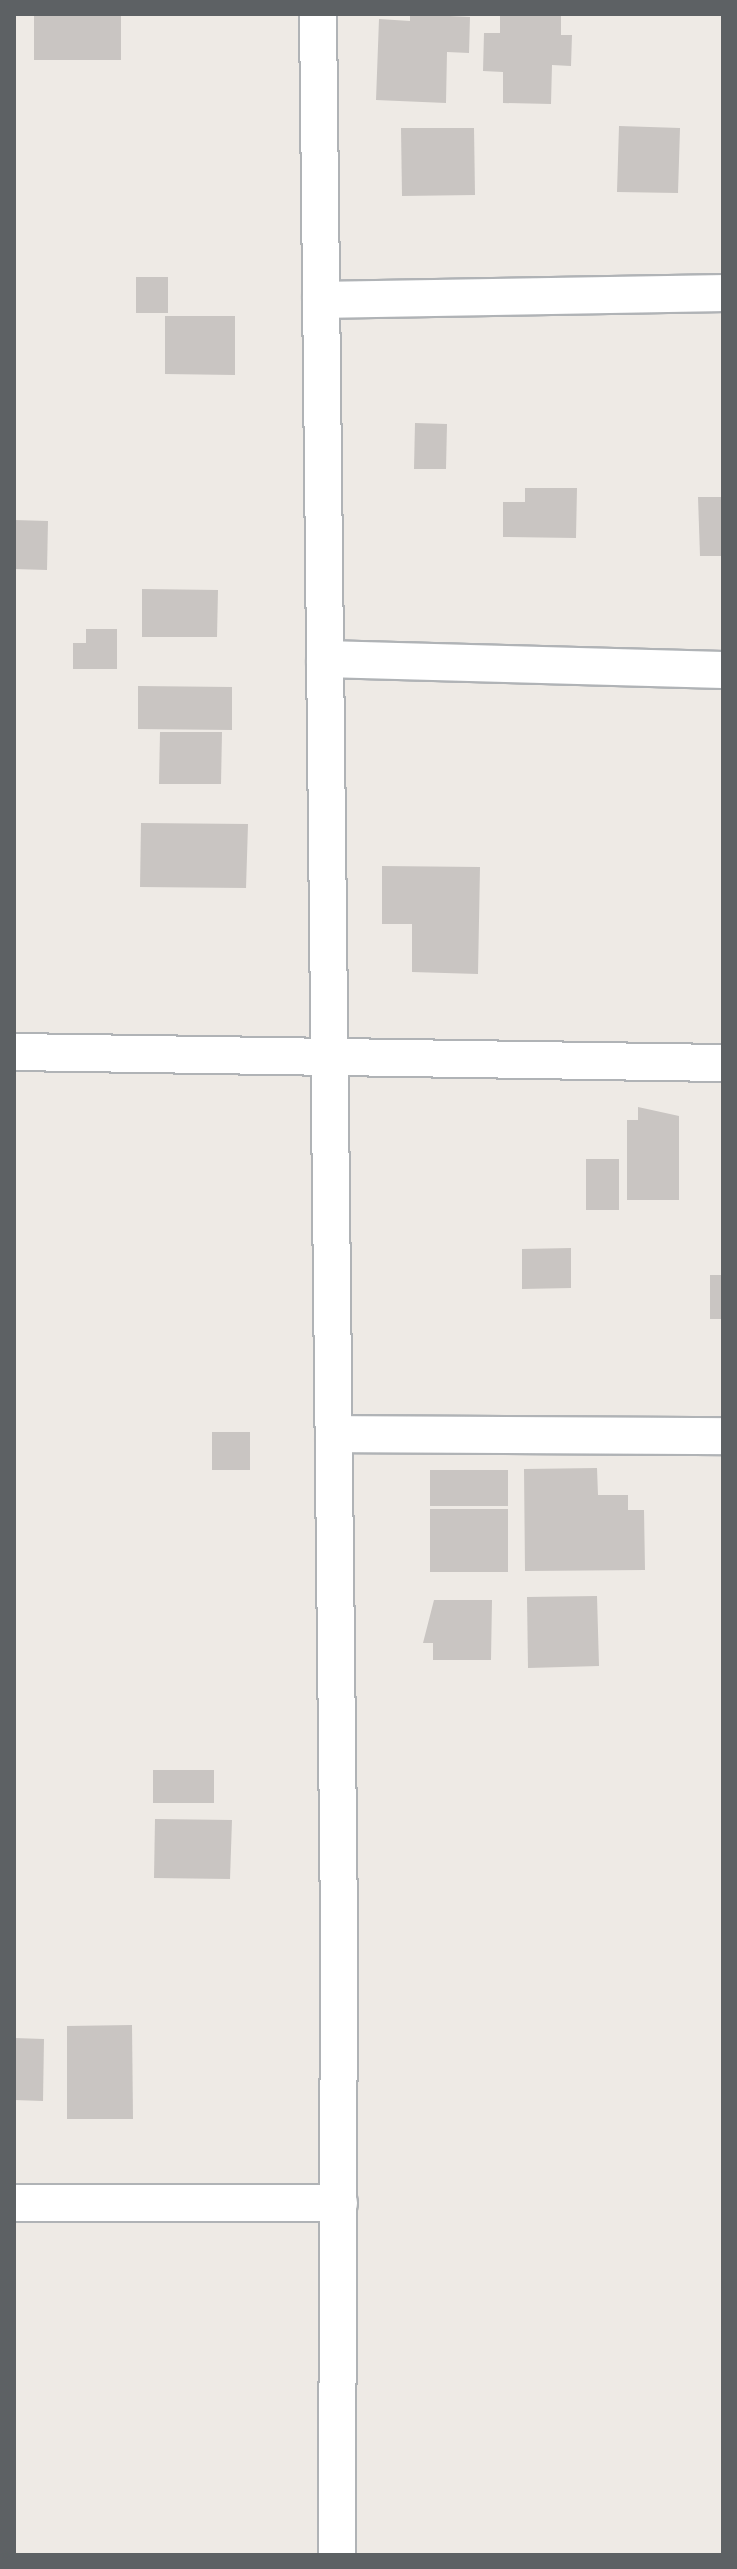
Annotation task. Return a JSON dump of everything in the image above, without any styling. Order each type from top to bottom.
[{"type":"street","points":[[318,14],[334,1434],[339,2203],[337,2555]]},
{"type":"street","points":[[321,300],[723,293]]},
{"type":"street","points":[[325,659],[723,670]]},
{"type":"street","points":[[14,1052],[330,1052],[723,1063]]},
{"type":"street","points":[[334,1434],[723,1436]]},
{"type":"street","points":[[14,2203],[339,2203]]},
{"type":"building","points":[[34,14],[121,14],[121,60],[34,60]]},
{"type":"building","points":[[410,14],[470,17],[469,53],[447,52],[446,103],[376,100],[379,19],[410,21]]},
{"type":"building","points":[[500,14],[561,14],[561,35],[572,35],[571,66],[552,65],[551,104],[503,103],[503,72],[483,71],[484,33],[500,33]]},
{"type":"building","points":[[619,126],[680,128],[678,193],[617,192]]},
{"type":"building","points":[[401,128],[474,128],[475,195],[402,196]]},
{"type":"building","points":[[136,277],[168,277],[168,313],[136,313]]},
{"type":"building","points":[[165,316],[235,316],[235,375],[165,374]]},
{"type":"building","points":[[415,423],[447,424],[446,469],[414,469]]},
{"type":"building","points":[[525,488],[577,488],[576,538],[503,537],[503,502],[525,502]]},
{"type":"building","points":[[698,497],[723,497],[723,556],[700,556]]},
{"type":"building","points":[[14,520],[48,521],[47,570],[14,569]]},
{"type":"building","points":[[142,589],[218,590],[217,637],[142,637]]},
{"type":"building","points":[[86,629],[117,629],[117,669],[73,669],[73,643],[86,643]]},
{"type":"building","points":[[138,686],[232,687],[232,730],[138,729]]},
{"type":"building","points":[[160,732],[222,732],[221,784],[159,784]]},
{"type":"building","points":[[141,823],[248,824],[246,888],[140,887]]},
{"type":"building","points":[[382,866],[480,867],[478,974],[412,972],[412,924],[382,924]]},
{"type":"building","points":[[638,1107],[679,1116],[679,1200],[627,1200],[627,1120],[638,1120]]},
{"type":"building","points":[[586,1159],[619,1159],[619,1210],[586,1210]]},
{"type":"building","points":[[571,1248],[571,1288],[522,1289],[522,1249]]},
{"type":"building","points":[[710,1275],[723,1275],[723,1319],[710,1319]]},
{"type":"building","points":[[212,1432],[250,1432],[250,1470],[212,1470]]},
{"type":"building","points":[[597,1468],[598,1495],[628,1495],[628,1510],[644,1510],[645,1570],[525,1571],[524,1469]]},
{"type":"building","points":[[430,1470],[508,1470],[508,1506],[430,1506]]},
{"type":"building","points":[[430,1509],[508,1509],[508,1572],[430,1572]]},
{"type":"building","points":[[597,1596],[599,1666],[528,1668],[527,1597]]},
{"type":"building","points":[[434,1600],[492,1600],[491,1660],[433,1660],[433,1643],[423,1643]]},
{"type":"building","points":[[153,1770],[214,1770],[214,1803],[153,1803]]},
{"type":"building","points":[[155,1819],[232,1820],[230,1879],[154,1878]]},
{"type":"building","points":[[132,2025],[133,2119],[67,2119],[67,2026]]},
{"type":"building","points":[[14,2038],[44,2039],[43,2101],[14,2100]]}]
